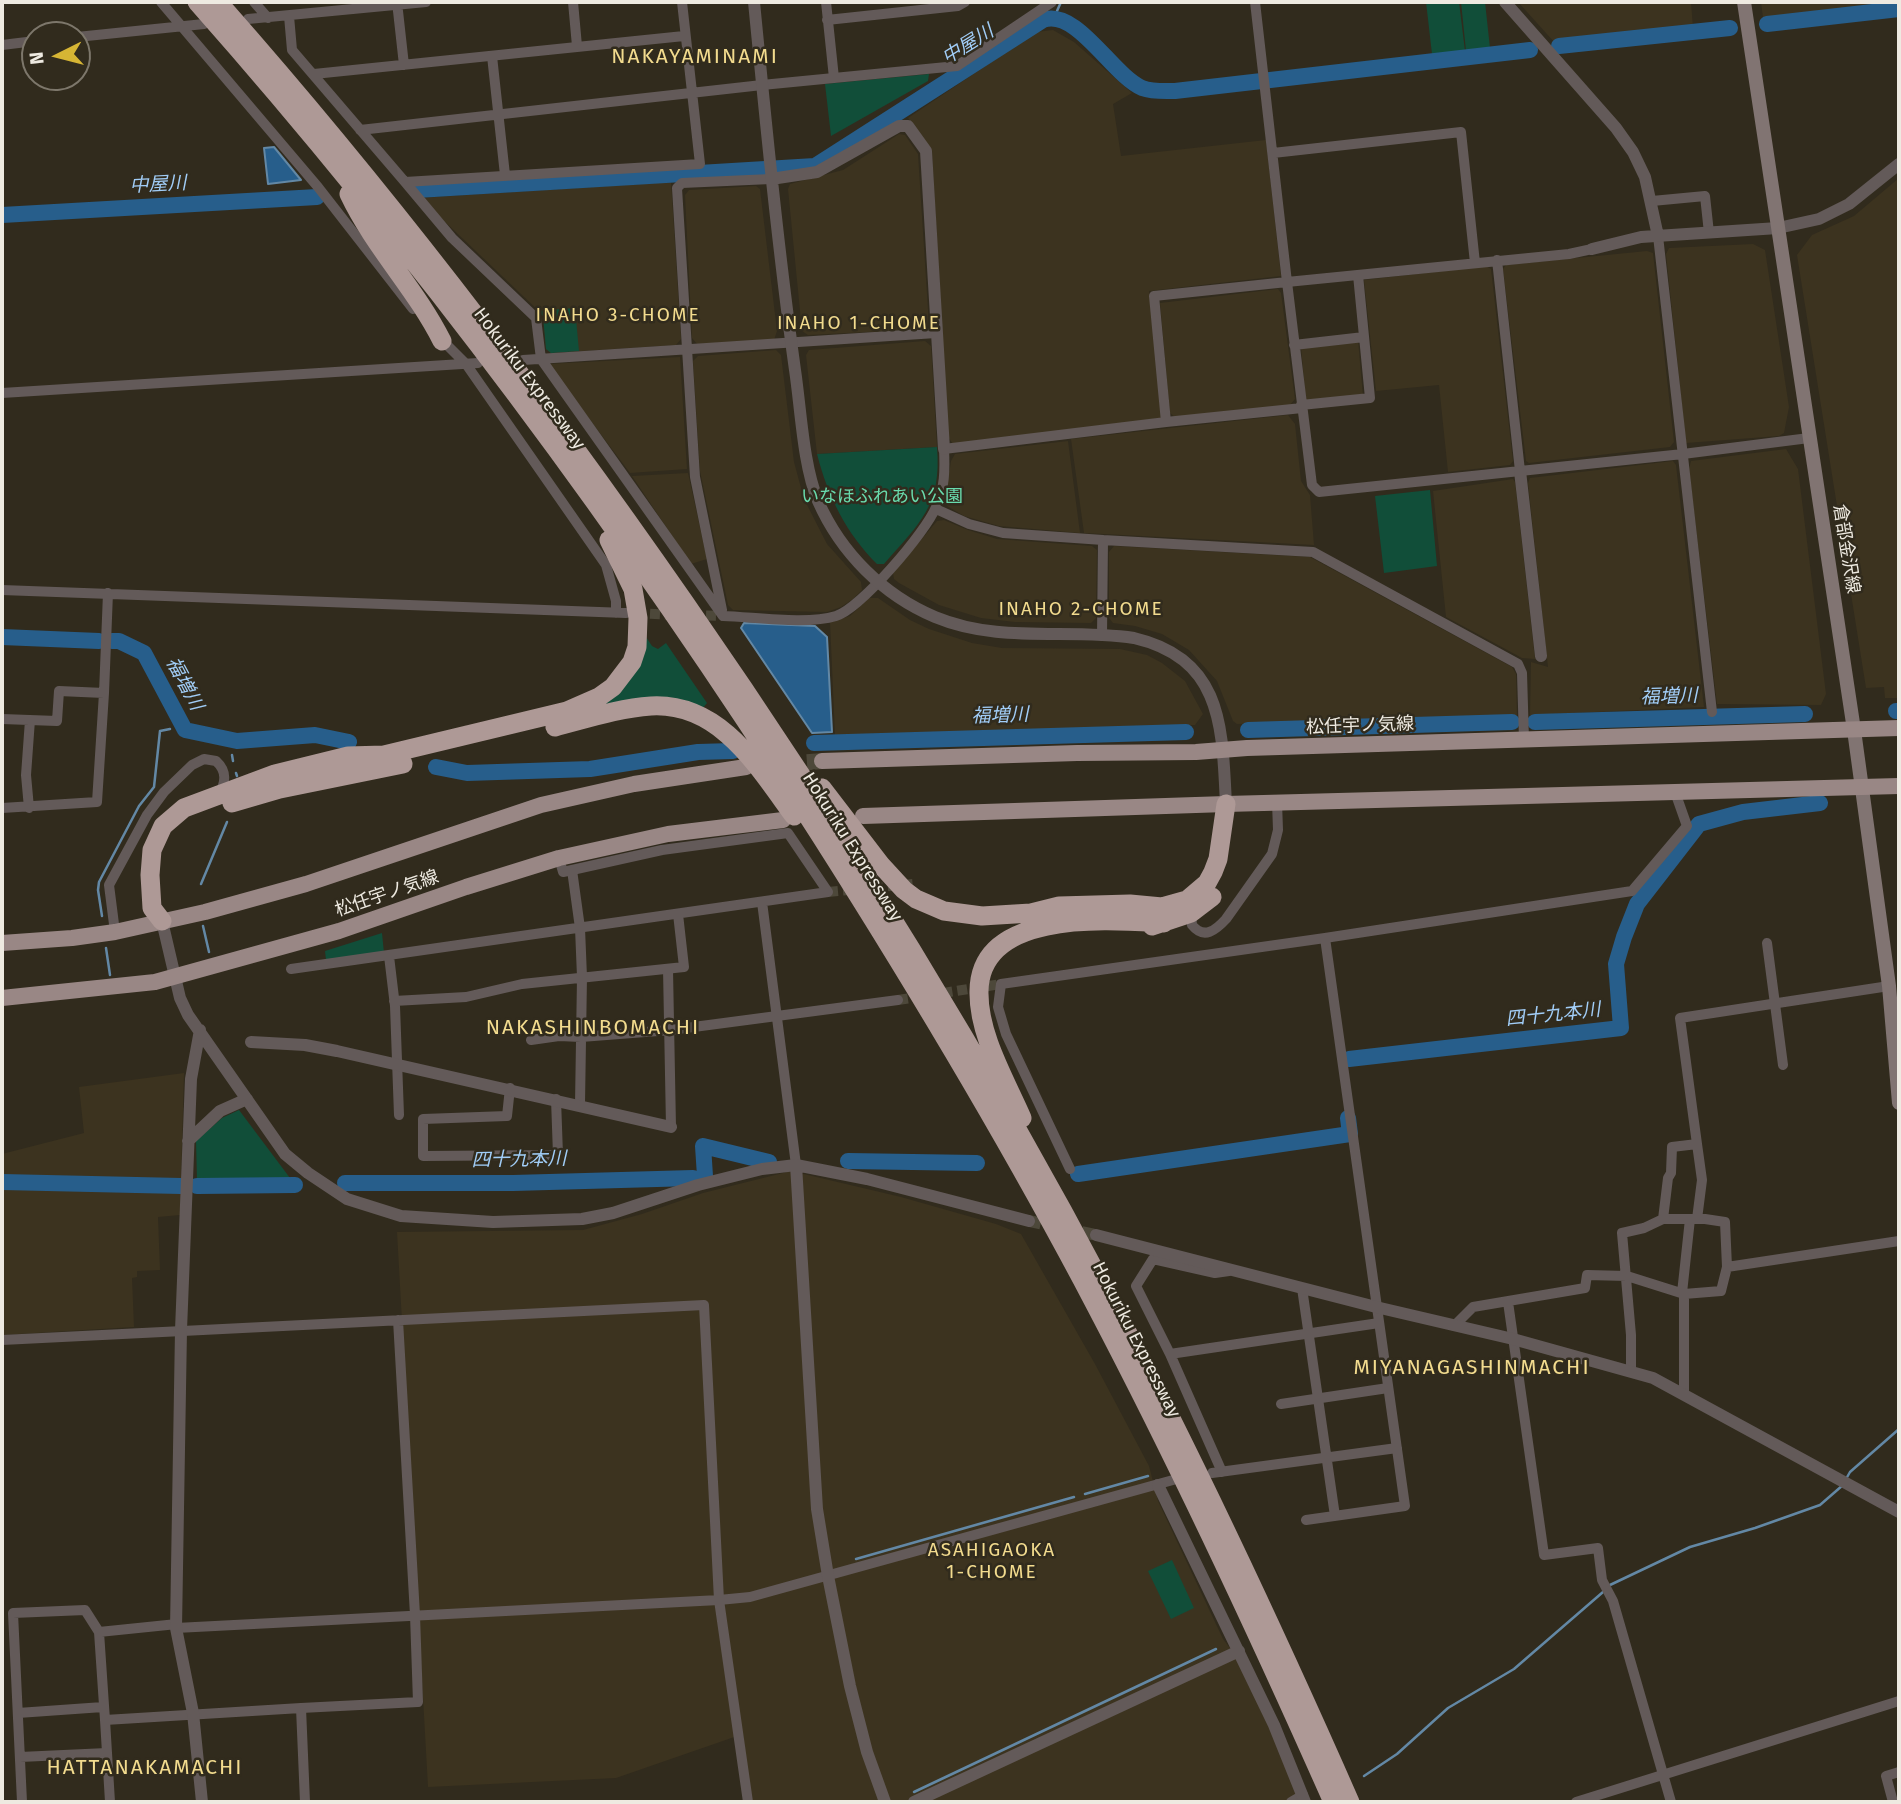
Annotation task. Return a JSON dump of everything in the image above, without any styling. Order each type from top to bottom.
[{"type":"highway","name":"Hokuriku Expressway","points":[[197,2],[333,162],[457,317],[542,431],[696,646],[902,964],[1051,1222],[1127,1366],[1219,1551],[1333,1802]]},
{"type":"highway","name":"Hokuriku Expressway","points":[[218,2],[318,120],[469,307],[616,504],[798,770],[919,963],[1027,1148],[1109,1298],[1231,1542],[1350,1802]]},
{"type":"highway","points":[[333,162],[361,220],[431,319],[442,341]]},
{"type":"highway","points":[[162,921],[152,908],[150,864],[157,837],[173,816],[184,808],[219,794],[248,793],[352,773],[386,761],[567,711],[613,687],[628,669],[637,648],[637,604],[615,551],[574,484],[457,317]]},
{"type":"highway","points":[[728,665],[881,865],[904,890],[930,906],[961,915],[1004,916],[1031,921],[1059,933],[1132,930],[1187,900],[1207,883],[1218,859],[1226,804]]},
{"type":"highway","points":[[386,761],[634,708],[669,706],[698,714],[723,730],[752,759],[902,964]]},
{"type":"highway","points":[[162,921],[164,907],[161,865],[163,853],[173,834],[179,826],[198,814],[248,793]]},
{"type":"highway","points":[[1109,1298],[1094,1261],[1027,1128],[997,1060],[982,1018],[979,980],[989,957],[1007,939],[1031,921],[1059,906],[1130,904],[1163,915],[1191,913],[1213,896],[1226,874],[1230,860],[1232,827],[1226,804]]},
{"type":"main road","name":"倉部金沢線","points":[[1744,2],[1894,985],[1899,1103]]},
{"type":"main road","name":"松任宇ノ気線","points":[[822,761],[1899,728]]},
{"type":"main road","name":"松任宇ノ気線","points":[[2,943],[114,932],[229,906],[280,892],[541,806],[634,784],[746,767]]},
{"type":"main road","points":[[863,816],[1899,786]]},
{"type":"main road","name":"松任宇ノ気線","points":[[2,998],[122,986],[175,977],[339,931],[559,858],[668,834],[783,820]]},
{"type":"street","points":[[2,590],[621,613],[606,565],[466,364],[423,322],[310,176],[162,2]]},
{"type":"street","points":[[254,2],[268,18]]},
{"type":"street","points":[[248,19],[426,2]]},
{"type":"street","points":[[573,2],[577,47]]},
{"type":"street","points":[[405,182],[700,164],[682,2]]},
{"type":"street","points":[[754,2],[771,176],[811,481],[817,499],[846,549],[877,582],[912,606],[969,629],[1005,634],[1134,638],[1177,656],[1195,671],[1213,699],[1218,713],[1226,804]]},
{"type":"street","points":[[826,2],[834,78]]},
{"type":"street","points":[[827,20],[958,6],[965,2]]},
{"type":"street","points":[[360,130],[957,66],[1052,2]]},
{"type":"street","points":[[1255,2],[1301,406],[1312,485],[1319,492],[1683,454],[1809,438]]},
{"type":"street","points":[[1504,2],[1622,136],[1645,177],[1658,236],[1712,712]]},
{"type":"street","points":[[398,3],[404,65]]},
{"type":"street","points":[[289,16],[292,50],[452,238],[536,318],[541,359],[723,616]]},
{"type":"street","points":[[91,36],[204,24]]},
{"type":"street","points":[[314,74],[684,36]]},
{"type":"street","points":[[2,45],[21,43]]},
{"type":"street","points":[[492,56],[505,175]]},
{"type":"street","points":[[899,125],[908,126],[926,151],[944,449],[943,483],[936,509],[924,528],[851,609],[828,618],[723,616],[695,477],[677,188],[682,183],[817,172],[899,125]]},
{"type":"street","points":[[1273,153],[1461,132],[1475,263]]},
{"type":"street","points":[[1166,422],[1154,296],[1569,254],[1642,237],[1803,224],[1833,213],[1899,164]]},
{"type":"street","points":[[1652,201],[1705,196],[1709,233]]},
{"type":"street","points":[[1497,260],[1541,656]]},
{"type":"street","points":[[944,449],[1370,398],[1358,275]]},
{"type":"street","points":[[523,360],[936,333]]},
{"type":"street","points":[[1294,345],[1364,337]]},
{"type":"street","points":[[2,393],[478,363]]},
{"type":"street","points":[[936,509],[969,524],[1003,533],[1313,552],[1518,664],[1522,680],[1524,740]]},
{"type":"street","points":[[1102,636],[1103,540]]},
{"type":"street","points":[[2,808],[97,802],[108,593]]},
{"type":"street","points":[[2,719],[57,721],[59,691],[104,692]]},
{"type":"street","points":[[29,808],[26,775],[30,720]]},
{"type":"street","points":[[114,932],[110,885],[155,803],[192,765],[204,759],[216,761],[223,771],[225,783],[219,794]]},
{"type":"street","points":[[1070,1168],[1006,1034],[998,1007],[1001,984],[1632,891],[1688,826],[1675,792]]},
{"type":"street","points":[[1191,913],[1192,925],[1203,933],[1210,933],[1226,919],[1272,854],[1278,830],[1277,802]]},
{"type":"street","points":[[291,970],[828,892],[788,833],[662,850],[564,872],[559,858]]},
{"type":"street","points":[[572,870],[582,977],[580,1104]]},
{"type":"street","points":[[762,902],[796,1165],[817,1508],[853,1699],[867,1752],[886,1802]]},
{"type":"street","points":[[394,1001],[466,997],[522,984],[684,967],[678,914]]},
{"type":"street","points":[[162,921],[180,998],[188,1015],[285,1154],[308,1174],[347,1199],[401,1216],[492,1222],[582,1219],[614,1213],[719,1180],[796,1165],[867,1179],[1029,1221]]},
{"type":"street","points":[[1307,1520],[1405,1506],[1325,938]]},
{"type":"street","points":[[1767,943],[1783,1065]]},
{"type":"street","points":[[388,956],[394,1001],[399,1115]]},
{"type":"street","points":[[251,1042],[305,1045],[397,1063],[671,1127],[668,969]]},
{"type":"street","points":[[1684,1395],[1683,1293],[1693,1219],[1702,1180],[1680,1018],[1894,985]]},
{"type":"street","points":[[531,1040],[671,1030],[898,1000]]},
{"type":"street","points":[[200,1030],[191,1079],[188,1141],[181,1331],[176,1626],[193,1713],[202,1802]]},
{"type":"street","points":[[510,1088],[507,1116],[423,1119],[423,1156],[558,1155],[556,1099]]},
{"type":"street","points":[[188,1141],[220,1111],[247,1099]]},
{"type":"street","points":[[1663,1219],[1671,1173],[1672,1147],[1697,1144]]},
{"type":"street","points":[[1454,1326],[1473,1307],[1585,1288],[1587,1275],[1627,1276],[1683,1293],[1721,1291],[1727,1267],[1725,1222],[1663,1219],[1644,1228],[1622,1233],[1627,1276],[1631,1372]]},
{"type":"street","points":[[1096,1235],[1376,1307],[1513,1339],[1653,1378],[1899,1512]]},
{"type":"street","points":[[1727,1267],[1899,1241]]},
{"type":"street","points":[[1235,1271],[1215,1273],[1153,1259],[1136,1286],[1170,1354],[1217,1473],[1397,1448]]},
{"type":"street","points":[[1302,1288],[1335,1516]]},
{"type":"street","points":[[1508,1301],[1544,1555],[1598,1548],[1602,1580],[1613,1601],[1671,1802]]},
{"type":"street","points":[[2,1340],[704,1305],[719,1600],[748,1802]]},
{"type":"street","points":[[105,1720],[418,1702],[398,1320]]},
{"type":"street","points":[[1170,1354],[1379,1323]]},
{"type":"street","points":[[1281,1404],[1388,1388]]},
{"type":"street","points":[[99,1632],[750,1597],[1172,1480]]},
{"type":"street","points":[[1158,1485],[1273,1722],[1304,1799],[1291,1802]]},
{"type":"street","points":[[22,1802],[13,1613],[85,1610],[99,1632],[110,1802]]},
{"type":"street","points":[[914,1802],[1239,1651]]},
{"type":"street","points":[[1576,1802],[1899,1701]]},
{"type":"street","points":[[18,1713],[103,1707]]},
{"type":"street","points":[[298,1802],[305,1802],[301,1708]]},
{"type":"street","points":[[20,1756],[107,1753]]},
{"type":"street","points":[[1893,1802],[1886,1776],[1899,1772]]},
{"type":"shaded area","points":[[1518,2],[1691,2],[1693,28],[1555,43]]},
{"type":"shaded area","points":[[1761,2],[1899,2],[1899,4],[1763,18]]},
{"type":"shaded area","points":[[1053,30],[1074,42],[1132,93],[1113,104],[1121,156],[1266,140],[1281,276],[1149,291],[1163,418],[953,444],[948,437],[932,151],[908,118],[1036,32]]},
{"type":"shaded area","points":[[899,134],[905,135],[918,154],[929,325],[926,329],[808,335],[802,331],[788,189],[790,184],[843,170]]},
{"type":"shaded area","points":[[1899,178],[1899,698],[1885,698],[1884,687],[1866,688],[1797,255],[1812,235],[1854,216]]},
{"type":"shaded area","points":[[671,182],[681,339],[676,345],[551,353],[546,349],[543,315],[420,198]]},
{"type":"shaded area","points":[[756,186],[760,189],[777,331],[774,340],[697,344],[692,338],[685,195],[689,190]]},
{"type":"shaded area","points":[[1753,244],[1765,250],[1789,407],[1784,433],[1779,436],[1686,443],[1666,254],[1669,248]]},
{"type":"shaded area","points":[[1647,251],[1653,253],[1674,442],[1670,447],[1529,463],[1526,461],[1503,269],[1506,265]]},
{"type":"shaded area","points":[[1486,266],[1491,269],[1513,461],[1510,465],[1448,472],[1439,385],[1376,391],[1364,280]]},
{"type":"shaded area","points":[[1278,289],[1281,293],[1295,399],[1290,405],[1176,418],[1170,413],[1160,303]]},
{"type":"shaded area","points":[[1358,340],[1363,396],[1306,401],[1301,347]]},
{"type":"shaded area","points":[[925,341],[931,346],[937,447],[817,454],[806,355],[809,350]]},
{"type":"shaded area","points":[[776,350],[781,355],[794,462],[804,499],[827,544],[861,582],[862,590],[853,599],[827,612],[733,610],[728,605],[700,471],[693,361],[698,356]]},
{"type":"shaded area","points":[[680,357],[687,469],[630,473],[548,364]]},
{"type":"shaded area","points":[[1288,415],[1295,424],[1301,481],[1310,495],[1314,545],[1084,533],[1071,439]]},
{"type":"shaded area","points":[[1068,441],[1080,533],[999,526],[964,516],[947,506],[945,501],[951,461],[955,454]]},
{"type":"shaded area","points":[[1786,449],[1798,469],[1826,694],[1821,705],[1717,704],[1689,469],[1691,461]]},
{"type":"shaded area","points":[[1673,461],[1676,465],[1704,707],[1530,715],[1531,662],[1548,667],[1528,483],[1530,478]]},
{"type":"shaded area","points":[[688,473],[707,559],[691,564],[632,476]]},
{"type":"shaded area","points":[[1513,479],[1535,659],[1522,658],[1446,617],[1433,491]]},
{"type":"shaded area","points":[[944,520],[997,539],[1092,546],[1097,550],[1096,618],[1091,623],[1015,622],[981,618],[939,605],[899,583],[894,579],[893,573],[937,521]]},
{"type":"shaded area","points":[[1114,546],[1310,557],[1512,667],[1516,674],[1517,716],[1237,724],[1233,721],[1217,681],[1189,650],[1162,634],[1113,623],[1109,618],[1109,552]]},
{"type":"shaded area","points":[[869,598],[878,598],[910,620],[929,629],[972,643],[1002,648],[1120,649],[1147,655],[1185,681],[1203,714],[1195,725],[835,735],[830,622],[850,616]]},
{"type":"shaded area","points":[[184,1073],[180,1215],[158,1217],[160,1270],[137,1271],[137,1277],[132,1278],[134,1327],[2,1335],[2,1154],[84,1133],[79,1087]]},
{"type":"shaded area","points":[[791,1171],[901,1197],[996,1224],[1021,1234],[1149,1466],[1158,1501],[1223,1639],[1239,1660],[1297,1789],[1297,1802],[751,1802],[743,1734],[616,1778],[428,1787],[397,1232],[583,1230],[703,1193]]},
{"type":"green space","points":[[1426,2],[1459,2],[1465,51],[1432,54]]},
{"type":"green space","points":[[1461,2],[1485,2],[1490,48],[1466,51]]},
{"type":"green space","points":[[929,74],[928,81],[831,136],[825,84]]},
{"type":"green space","points":[[575,308],[579,351],[551,353],[546,349],[543,316],[537,311]]},
{"type":"green space","name":"いなほふれあい公園","points":[[937,447],[936,484],[926,512],[884,564],[877,564],[847,527],[827,485],[817,454]]},
{"type":"green space","points":[[1430,490],[1437,566],[1384,573],[1375,496]]},
{"type":"green space","points":[[646,637],[652,646],[658,649],[666,643],[707,703],[702,709],[590,710]]},
{"type":"green space","points":[[382,933],[384,953],[326,960],[325,951]]},
{"type":"green space","points":[[239,1110],[293,1182],[197,1180],[196,1141],[222,1118]]},
{"type":"green space","points":[[1172,1560],[1194,1608],[1171,1619],[1148,1571]]},
{"type":"water","points":[[274,147],[301,180],[268,184],[264,148]]},
{"type":"water","points":[[744,623],[815,626],[827,637],[832,732],[812,733],[741,628]]},
{"type":"waterway","points":[[1057,11],[1061,2]]},
{"type":"waterway","name":"中屋川","points":[[1767,24],[1899,9]]},
{"type":"waterway","name":"中屋川","points":[[417,190],[815,166],[1043,20],[1056,19],[1069,24],[1131,81],[1142,88],[1158,91],[1530,50]]},
{"type":"waterway","name":"中屋川","points":[[1559,46],[1730,28]]},
{"type":"waterway","name":"中屋川","points":[[2,215],[317,197]]},
{"type":"waterway","name":"福増川","points":[[2,637],[99,641]]},
{"type":"waterway","name":"福増川","points":[[112,641],[119,641],[144,653],[185,730],[237,741],[315,735],[349,742]]},
{"type":"waterway","name":"福増川","points":[[1535,722],[1805,714]]},
{"type":"waterway","name":"福増川","points":[[1248,730],[1512,722]]},
{"type":"waterway","name":"福増川","points":[[178,728],[185,730]]},
{"type":"waterway","points":[[102,916],[99,882],[139,806],[154,787],[160,731],[170,729]]},
{"type":"waterway","name":"福増川","points":[[814,743],[1186,732]]},
{"type":"waterway","name":"福増川","points":[[436,767],[467,773],[590,769],[698,752],[733,751]]},
{"type":"waterway","points":[[232,755],[233,761]]},
{"type":"waterway","name":"四十九本川","points":[[1349,1059],[1621,1028],[1616,964],[1624,937],[1637,904],[1699,824],[1743,812],[1820,803]]},
{"type":"waterway","points":[[201,884],[227,822]]},
{"type":"waterway","points":[[203,926],[209,952]]},
{"type":"waterway","points":[[106,948],[110,975]]},
{"type":"waterway","name":"四十九本川","points":[[1078,1174],[1350,1134],[1348,1118]]},
{"type":"waterway","name":"四十九本川","points":[[705,1176],[703,1146],[769,1162]]},
{"type":"waterway","name":"四十九本川","points":[[848,1161],[977,1163]]},
{"type":"waterway","name":"四十九本川","points":[[345,1183],[513,1183],[693,1178]]},
{"type":"waterway","name":"四十九本川","points":[[2,1182],[181,1186]]},
{"type":"waterway","name":"四十九本川","points":[[197,1186],[295,1185]]},
{"type":"waterway","points":[[1846,1479],[1850,1472],[1899,1429]]},
{"type":"waterway","points":[[1085,1494],[1148,1476]]},
{"type":"waterway","points":[[1610,1585],[1690,1547],[1820,1505],[1843,1485]]},
{"type":"waterway","points":[[856,1559],[1074,1497]]},
{"type":"waterway","points":[[1364,1776],[1397,1754],[1448,1708],[1514,1669],[1603,1592]]},
{"type":"waterway","points":[[914,1792],[1216,1649]]},
{"type":"tunnel","points":[[635,613],[675,615]]},
{"type":"tunnel","points":[[691,615],[723,616]]},
{"type":"tunnel","points":[[783,764],[822,761]]},
{"type":"tunnel","points":[[828,892],[913,884]]},
{"type":"tunnel","points":[[898,1000],[1001,984]]},
{"type":"tunnel","points":[[1029,1221],[1096,1235]]},
{"type":"district","name":"NAKAYAMINAMI","points":[[695,57]]},
{"type":"district","name":"INAHO 3-CHOME","points":[[618,316]]},
{"type":"district","name":"INAHO 1-CHOME","points":[[859,324]]},
{"type":"district","name":"INAHO 2-CHOME","points":[[1081,610]]},
{"type":"district","name":"NAKASHINBOMACHI","points":[[593,1028]]},
{"type":"district","name":"MIYANAGASHINMACHI","points":[[1472,1368]]},
{"type":"district","name":"ASAHIGAOKA 1-CHOME","points":[[992,1562]]},
{"type":"district","name":"HATTANAKAMACHI","points":[[145,1768]]}]
